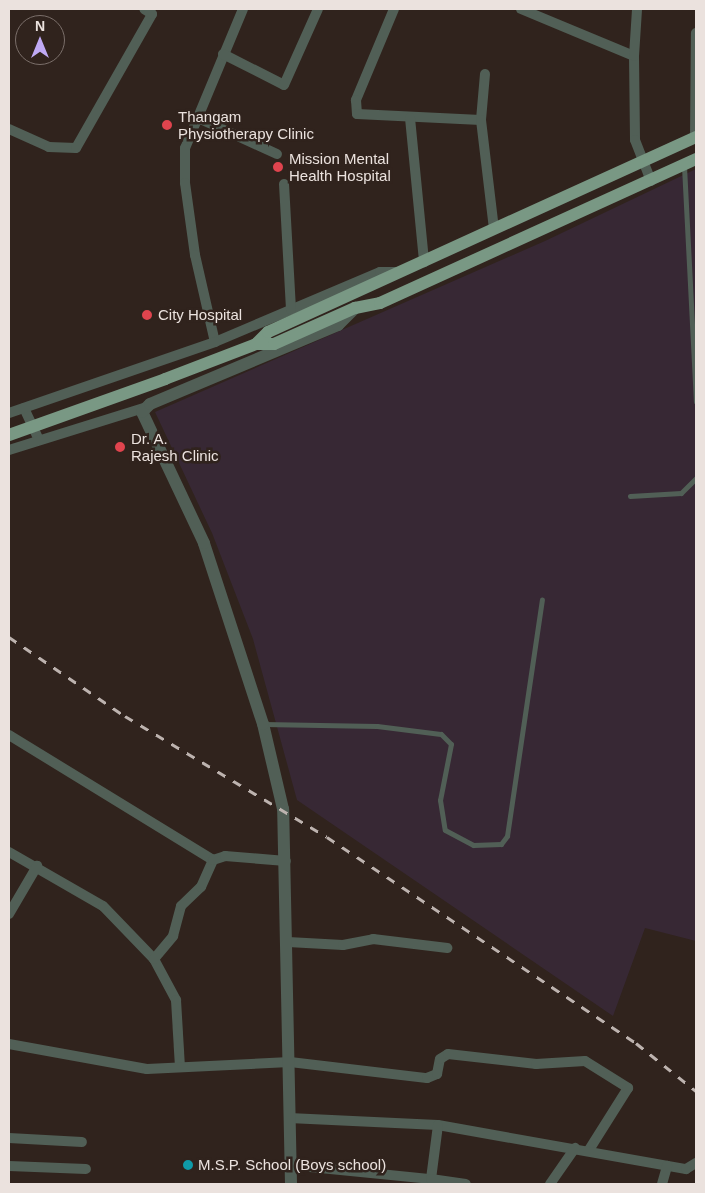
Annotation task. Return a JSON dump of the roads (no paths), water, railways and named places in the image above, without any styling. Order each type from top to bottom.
[{"type":"main road","points":[[256,344],[268,332],[405,272],[494,229],[696,137]]},
{"type":"main road","points":[[9,435],[256,344],[274,344],[355,308],[380,303],[696,159]]},
{"type":"street","points":[[215,342],[195,255],[185,183],[185,148],[196,117],[244,9]]},
{"type":"street","points":[[223,54],[284,85],[318,9]]},
{"type":"street","points":[[394,9],[355,108],[364,117],[481,120]]},
{"type":"street","points":[[521,9],[634,56]]},
{"type":"street","points":[[637,9],[634,56],[635,140],[651,180]]},
{"type":"street","points":[[9,129],[49,147],[76,148],[151,10]]},
{"type":"street","points":[[696,33],[696,137]]},
{"type":"street","points":[[485,74],[481,120],[494,229]]},
{"type":"street","points":[[196,117],[277,154]]},
{"type":"street","points":[[410,118],[424,262]]},
{"type":"street","points":[[284,184],[292,310]]},
{"type":"street","points":[[9,414],[215,342],[380,272],[405,272]]},
{"type":"street","points":[[9,450],[144,408],[338,325],[355,308]]},
{"type":"street","points":[[24,408],[39,440]]},
{"type":"street","points":[[144,408],[145,423],[168,461],[204,542],[263,724],[283,809],[288,942],[291,1184]]},
{"type":"street","points":[[9,735],[213,860]]},
{"type":"street","points":[[9,852],[37,866],[103,906],[154,959],[176,1000],[180,1067]]},
{"type":"street","points":[[154,959],[172,936],[182,906],[202,887],[213,860],[225,856],[286,861]]},
{"type":"street","points":[[9,914],[37,866]]},
{"type":"street","points":[[288,942],[342,945],[373,939],[447,948]]},
{"type":"street","points":[[9,1044],[147,1069],[290,1062],[427,1078],[437,1074],[440,1059],[448,1054],[536,1064],[585,1061],[628,1088],[589,1150]]},
{"type":"street","points":[[289,1118],[438,1126],[589,1150],[686,1169],[696,1163]]},
{"type":"street","points":[[431,1179],[438,1126]]},
{"type":"street","points":[[9,1138],[82,1142]]},
{"type":"street","points":[[550,1184],[575,1148]]},
{"type":"street","points":[[290,1165],[466,1184]]},
{"type":"street","points":[[9,1166],[86,1169]]},
{"type":"street","points":[[662,1184],[667,1166]]},
{"type":"lane","points":[[684,166],[696,402]]},
{"type":"lane","points":[[630,496],[681,493],[696,478]]},
{"type":"lane","points":[[263,724],[377,726],[441,734],[451,744],[440,800],[445,830],[473,845],[501,844],[507,836],[542,600]]},
{"type":"railway","points":[[9,637],[125,716],[327,837],[636,1043],[696,1091]]},
{"type":"place","name":"Thangam Physiotherapy Clinic","points":[[167,125]]},
{"type":"place","name":"Mission Mental Health Hospital","points":[[278,167]]},
{"type":"place","name":"City Hospital","points":[[147,315]]},
{"type":"place","name":"Dr. A. Rajesh Clinic","points":[[120,447]]},
{"type":"place","name":"M.S.P. School (Boys school)","points":[[188,1165]]}]
